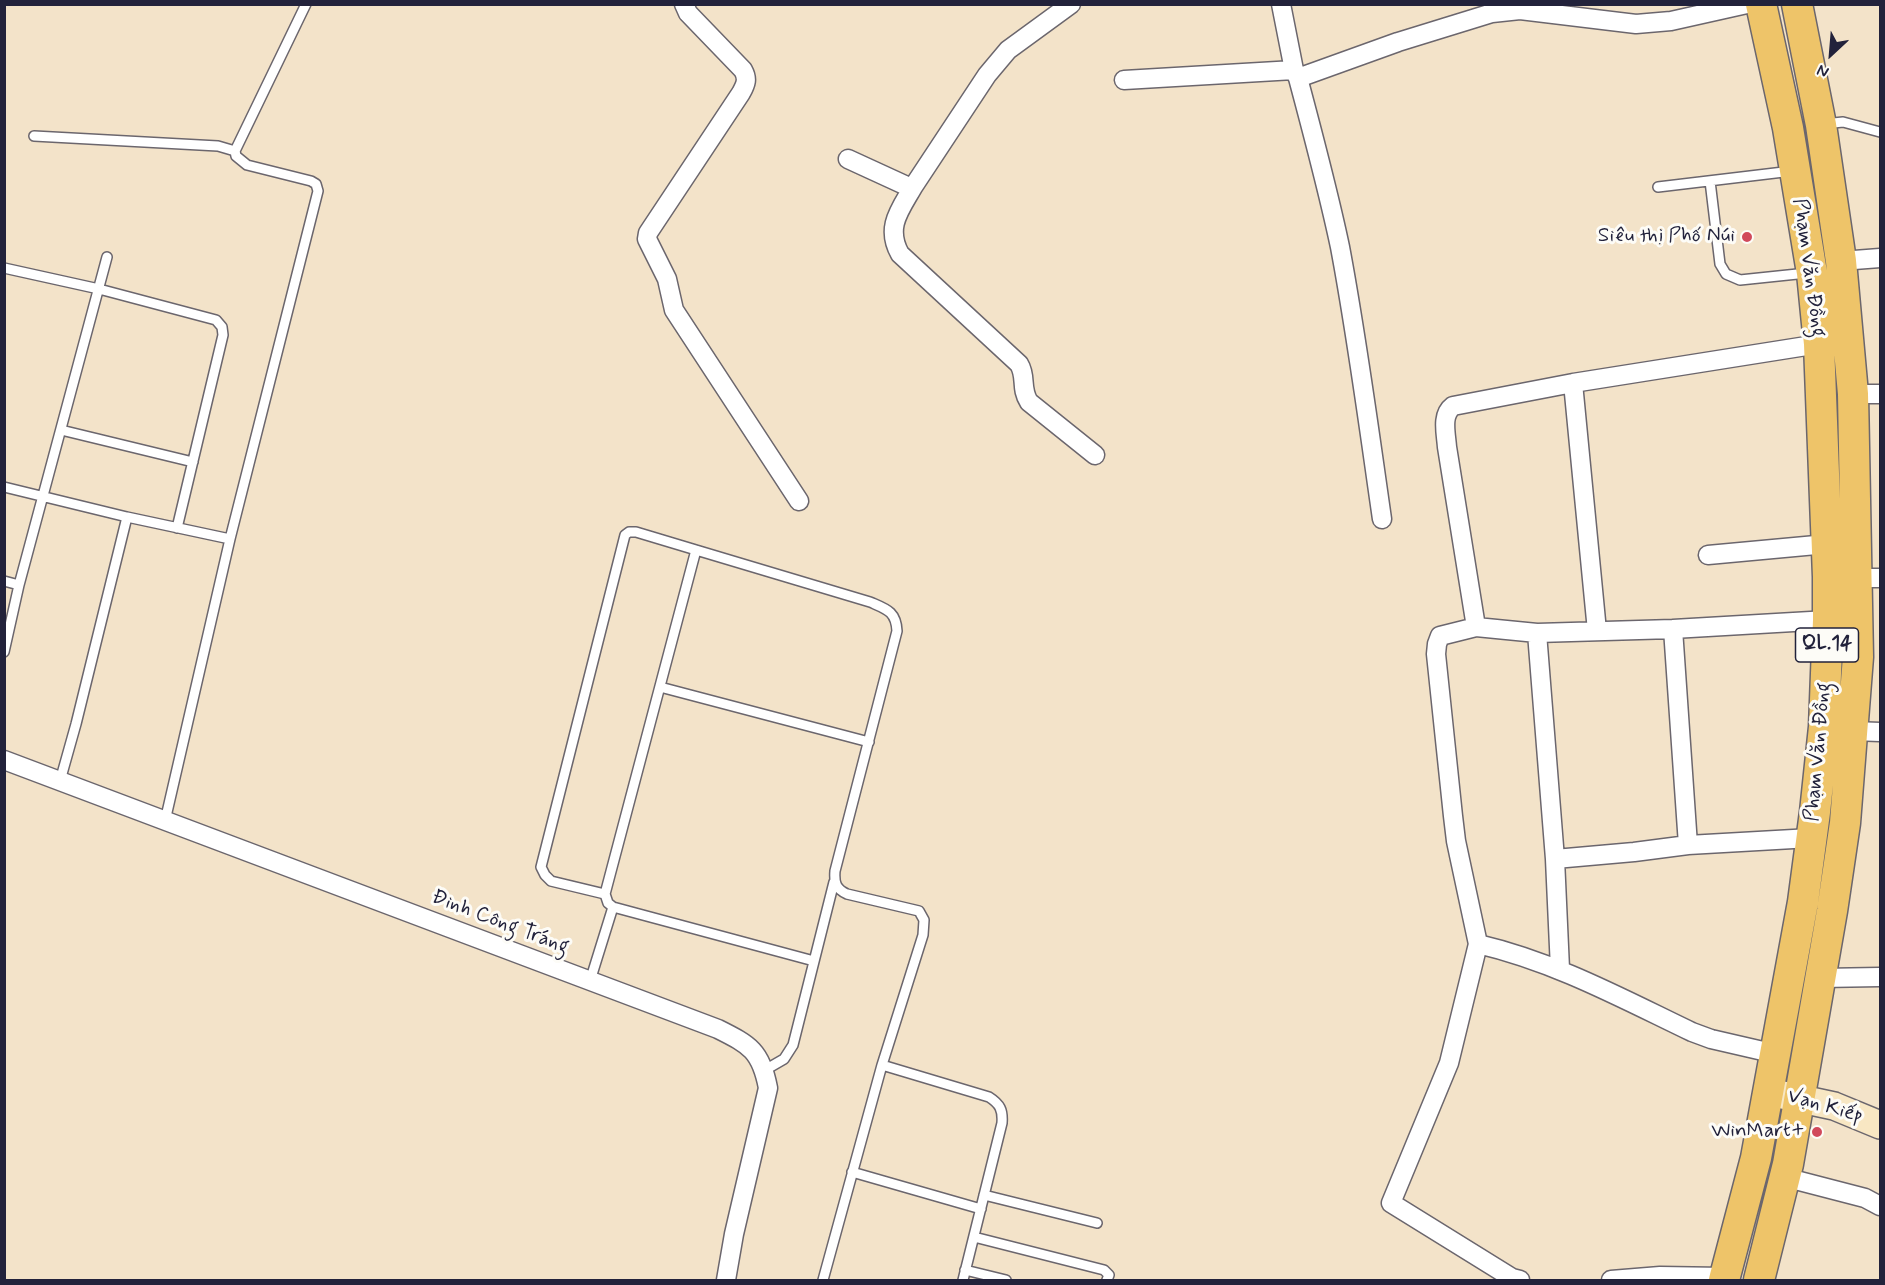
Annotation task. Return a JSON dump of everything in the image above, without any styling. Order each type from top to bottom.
[{"type":"main road","name":"Phạm Văn Đồng","points":[[1724,1279],[1756,1158],[1803,902],[1824,727],[1828,620],[1819,344],[1812,273],[1788,128],[1761,4]]},
{"type":"main road","name":"Phạm Văn Đồng","points":[[1759,1281],[1784,1178],[1800,1098],[1845,824],[1867,732],[1858,657],[1868,578],[1867,394],[1841,261],[1821,125],[1797,4]]},
{"type":"street","points":[[684,4],[688,13],[743,69],[747,76],[746,83],[648,232],[647,239],[667,279],[674,310],[799,501]]},
{"type":"street","points":[[1071,4],[1008,50],[999,60],[913,187],[892,235],[900,254],[1019,364],[1023,375],[1023,390],[1029,402],[1095,455]]},
{"type":"street","points":[[1281,4],[1296,74],[1340,247],[1382,519]]},
{"type":"street","points":[[1124,80],[1296,74],[1492,13],[1520,10],[1636,24],[1671,21],[1748,4]]},
{"type":"street","points":[[848,159],[913,187]]},
{"type":"street","points":[[1841,261],[1881,258]]},
{"type":"street","points":[[1476,627],[1447,447],[1445,417],[1447,410],[1453,406],[1573,383],[1819,344]]},
{"type":"street","points":[[1573,383],[1597,631]]},
{"type":"street","points":[[1707,555],[1827,544]]},
{"type":"street","points":[[1520,1281],[1391,1203],[1449,1064],[1478,944],[1456,841],[1436,654],[1440,636],[1476,627],[1537,633],[1673,629],[1828,620]]},
{"type":"street","points":[[1673,629],[1688,845]]},
{"type":"street","points":[[1537,633],[1560,969]]},
{"type":"street","name":"Đinh Công Tráng","points":[[4,760],[717,1029],[743,1041],[757,1054],[765,1070]]},
{"type":"street","points":[[1554,859],[1688,845],[1811,838]]},
{"type":"street","points":[[1478,944],[1512,952],[1560,969],[1692,1032],[1711,1039],[1776,1054]]},
{"type":"street","points":[[1821,978],[1881,977]]},
{"type":"street","points":[[726,1281],[734,1233],[768,1088],[765,1070]]},
{"type":"street","name":"Vạn Kiếp","points":[[1768,1092],[1834,1106],[1881,1125]]},
{"type":"street","points":[[1784,1178],[1865,1198],[1881,1206]]},
{"type":"street","points":[[1611,1281],[1660,1276],[1724,1279]]},
{"type":"lane","points":[[165,821],[230,539],[318,191],[316,184],[311,181],[247,165],[236,156],[235,151],[306,4]]},
{"type":"lane","points":[[1821,125],[1843,122],[1881,132]]},
{"type":"lane","points":[[34,136],[218,146],[235,151]]},
{"type":"lane","points":[[1658,187],[1795,171]]},
{"type":"lane","points":[[1710,182],[1720,264],[1726,274],[1740,280],[1812,273]]},
{"type":"lane","points":[[4,652],[19,585],[107,257]]},
{"type":"lane","points":[[4,268],[216,320],[222,327],[223,335],[177,528]]},
{"type":"lane","points":[[61,430],[193,462]]},
{"type":"lane","points":[[4,487],[230,539]]},
{"type":"lane","points":[[60,781],[127,517]]},
{"type":"lane","points":[[605,894],[551,881],[541,867],[626,535],[629,532],[636,532],[888,609],[897,621],[897,630],[793,1045],[784,1059],[765,1070]]},
{"type":"lane","points":[[696,550],[605,894],[608,903],[613,907],[814,961]]},
{"type":"lane","points":[[4,582],[19,585]]},
{"type":"lane","points":[[660,687],[868,742]]},
{"type":"lane","points":[[823,1281],[882,1065],[923,935],[924,920],[919,911],[847,894],[839,890],[834,882]]},
{"type":"lane","points":[[590,981],[613,907]]},
{"type":"lane","points":[[882,1065],[989,1096],[998,1103],[1003,1112],[963,1281]]},
{"type":"lane","points":[[852,1172],[981,1209]]},
{"type":"lane","points":[[984,1195],[1097,1223]]},
{"type":"lane","points":[[974,1237],[1104,1270],[1109,1275],[1107,1281]]},
{"type":"lane","points":[[965,1270],[1006,1281]]},
{"type":"place","name":"Siêu thị Phố Núi","points":[[1747,237]]},
{"type":"place","name":"WinMart+","points":[[1817,1132]]}]
